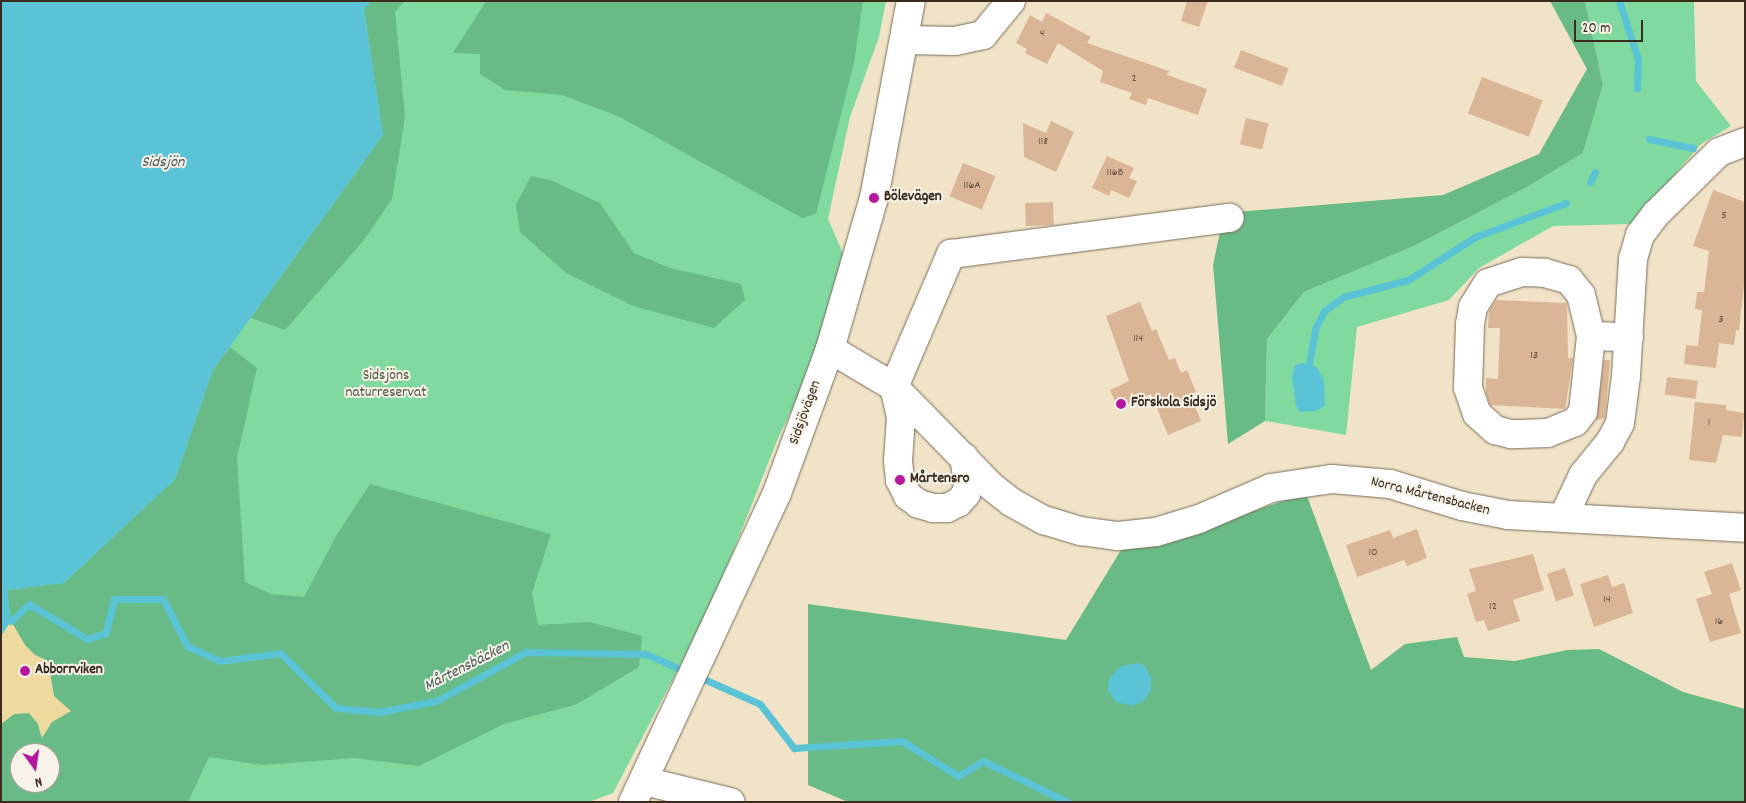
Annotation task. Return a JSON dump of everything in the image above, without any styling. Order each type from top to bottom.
[{"type":"street","name":"Sidsjövägen","points":[[638,791],[777,493],[830,349],[874,198],[911,1]]},
{"type":"street","points":[[905,40],[955,41],[983,35],[1012,1]]},
{"type":"street","points":[[1562,518],[1583,475],[1610,442],[1620,423],[1629,337],[1634,258],[1644,228],[1719,152],[1745,142]]},
{"type":"street","points":[[964,457],[968,482],[966,494],[959,502],[947,508],[933,508],[919,504],[908,496],[898,461],[901,417],[894,387],[951,254],[1230,218]]},
{"type":"street","points":[[1522,272],[1545,273],[1569,280],[1581,295],[1591,336],[1583,412],[1575,422],[1548,433],[1511,434],[1495,430],[1477,414],[1468,388],[1470,324],[1473,307],[1488,283],[1522,272]]},
{"type":"street","points":[[1591,336],[1629,337]]},
{"type":"street","name":"Norra Mårtensbacken","points":[[830,349],[894,387],[1011,502],[1044,520],[1095,534],[1118,536],[1156,532],[1192,522],[1271,488],[1332,479],[1390,484],[1481,511],[1562,518],[1745,528]]},
{"type":"street","points":[[638,791],[730,802]]},
{"type":"green space","name":"Sidsjöns naturreservat","points":[[1,1],[886,1],[879,37],[850,117],[828,219],[855,281],[778,438],[712,605],[613,793],[589,802],[1,802]]},
{"type":"green space","points":[[371,1],[405,1],[395,12],[405,117],[392,199],[364,240],[285,330],[251,318],[383,135],[364,9]]},
{"type":"green space","points":[[486,1],[863,1],[854,63],[816,214],[802,218],[620,117],[562,95],[505,90],[480,74],[480,54],[453,53]]},
{"type":"green space","points":[[1550,1],[1585,1],[1603,85],[1583,153],[1527,187],[1414,246],[1304,292],[1267,339],[1265,421],[1228,444],[1213,265],[1224,213],[1443,195],[1539,154],[1587,69]]},
{"type":"green space","points":[[1585,1],[1694,1],[1696,81],[1731,126],[1701,144],[1632,224],[1553,226],[1479,268],[1449,300],[1357,327],[1346,435],[1265,421],[1267,339],[1304,292],[1414,246],[1527,187],[1583,153],[1603,85]]},
{"type":"green space","points":[[531,176],[550,180],[600,203],[634,253],[670,268],[741,284],[745,300],[714,328],[633,306],[566,273],[520,232],[516,204]]},
{"type":"green space","points":[[230,347],[257,368],[237,458],[245,582],[271,594],[304,597],[336,536],[370,484],[551,534],[532,593],[538,625],[590,622],[642,636],[639,667],[577,704],[504,724],[419,766],[354,758],[263,765],[209,757],[188,802],[1,802],[1,724],[14,714],[29,713],[38,724],[41,737],[54,696],[48,661],[35,655],[25,645],[11,621],[7,590],[64,583],[175,479],[213,370]]},
{"type":"green space","points":[[1306,493],[1371,670],[1405,644],[1457,637],[1464,657],[1515,661],[1567,650],[1599,649],[1683,692],[1745,709],[1745,802],[848,802],[808,785],[808,604],[1066,640],[1121,550],[1155,545]]},
{"type":"sand","name":"Abborrviken","points":[[11,621],[25,645],[35,655],[48,661],[54,696],[71,711],[52,722],[42,738],[38,724],[29,713],[14,714],[1,724],[1,636]]},
{"type":"water","name":"Sidsjön","points":[[1,1],[371,1],[364,9],[383,135],[213,370],[175,479],[64,583],[7,590],[11,621],[1,636]]},
{"type":"water","points":[[1302,363],[1317,367],[1324,381],[1325,405],[1317,411],[1300,412],[1296,406],[1292,376],[1295,365]]},
{"type":"water","points":[[1138,663],[1144,665],[1151,677],[1151,690],[1144,701],[1132,706],[1116,702],[1108,690],[1109,678],[1121,666]]},
{"type":"building","points":[[1187,1],[1208,1],[1199,27],[1181,21]]},
{"type":"building","points":[[1046,13],[1091,37],[1087,43],[1169,71],[1167,75],[1207,89],[1198,115],[1148,98],[1146,105],[1129,99],[1132,93],[1100,82],[1103,71],[1058,43],[1047,64],[1025,53],[1027,49],[1016,43],[1030,15],[1042,22]]},
{"type":"building","points":[[1241,50],[1289,68],[1282,86],[1234,68]]},
{"type":"building","points":[[1482,77],[1543,100],[1529,137],[1468,113]]},
{"type":"building","points":[[1246,118],[1268,123],[1262,149],[1240,144]]},
{"type":"building","points":[[1051,121],[1074,132],[1056,172],[1024,157],[1023,123],[1046,133]]},
{"type":"building","points":[[1107,156],[1134,168],[1129,178],[1137,181],[1129,198],[1111,190],[1109,196],[1092,188]]},
{"type":"building","points":[[963,163],[995,176],[982,209],[950,196]]},
{"type":"building","points":[[1713,190],[1745,202],[1745,276],[1739,330],[1736,330],[1734,345],[1719,343],[1716,368],[1684,364],[1686,345],[1698,346],[1702,310],[1695,309],[1697,292],[1704,292],[1709,251],[1693,246]]},
{"type":"building","points":[[1053,202],[1054,225],[1026,226],[1025,203]]},
{"type":"building","points":[[1496,300],[1567,303],[1568,358],[1573,358],[1565,409],[1490,405],[1486,392],[1486,378],[1498,379],[1500,328],[1488,328],[1489,311]]},
{"type":"building","points":[[1140,302],[1152,331],[1156,329],[1169,360],[1175,358],[1181,373],[1187,370],[1196,392],[1190,394],[1201,421],[1168,435],[1151,394],[1118,408],[1110,390],[1129,381],[1106,316]]},
{"type":"building","points":[[1604,360],[1610,360],[1605,418],[1596,420]]},
{"type":"building","points":[[1667,377],[1698,381],[1696,399],[1665,395]]},
{"type":"building","points":[[1695,402],[1726,405],[1726,410],[1744,413],[1742,437],[1723,435],[1716,463],[1689,460]]},
{"type":"building","points":[[1417,529],[1427,558],[1407,566],[1404,560],[1357,577],[1346,545],[1390,530],[1393,538]]},
{"type":"building","points":[[1533,554],[1544,590],[1513,600],[1520,621],[1488,631],[1484,620],[1476,622],[1467,594],[1476,591],[1469,569]]},
{"type":"building","points":[[1732,563],[1741,590],[1729,594],[1741,633],[1710,642],[1696,599],[1712,594],[1704,572]]},
{"type":"building","points":[[1565,568],[1574,596],[1556,601],[1547,574]]},
{"type":"building","points":[[1608,575],[1612,587],[1624,583],[1633,613],[1594,627],[1580,584]]},
{"type":"waterway","points":[[1619,1],[1638,59],[1637,88]]},
{"type":"waterway","points":[[1649,139],[1693,148]]},
{"type":"waterway","points":[[1590,182],[1595,172]]},
{"type":"waterway","points":[[1309,364],[1315,329],[1324,311],[1343,297],[1408,280],[1475,237],[1566,203]]},
{"type":"waterway","name":"Mårtensbäcken","points":[[11,621],[29,604],[87,639],[106,633],[114,599],[163,599],[187,646],[220,661],[280,653],[336,708],[379,712],[436,701],[526,652],[646,654],[687,672]]},
{"type":"waterway","name":"Mårtensbäcken","points":[[697,676],[760,704],[794,748],[902,741],[958,776],[983,761],[1068,802]]},
{"type":"place","name":"Bölevägen","points":[[874,198]]},
{"type":"place","name":"Förskola Sidsjö","points":[[1121,404]]},
{"type":"place","name":"Mårtensro","points":[[900,480]]},
{"type":"place","name":"Abborrviken","points":[[25,671]]}]
